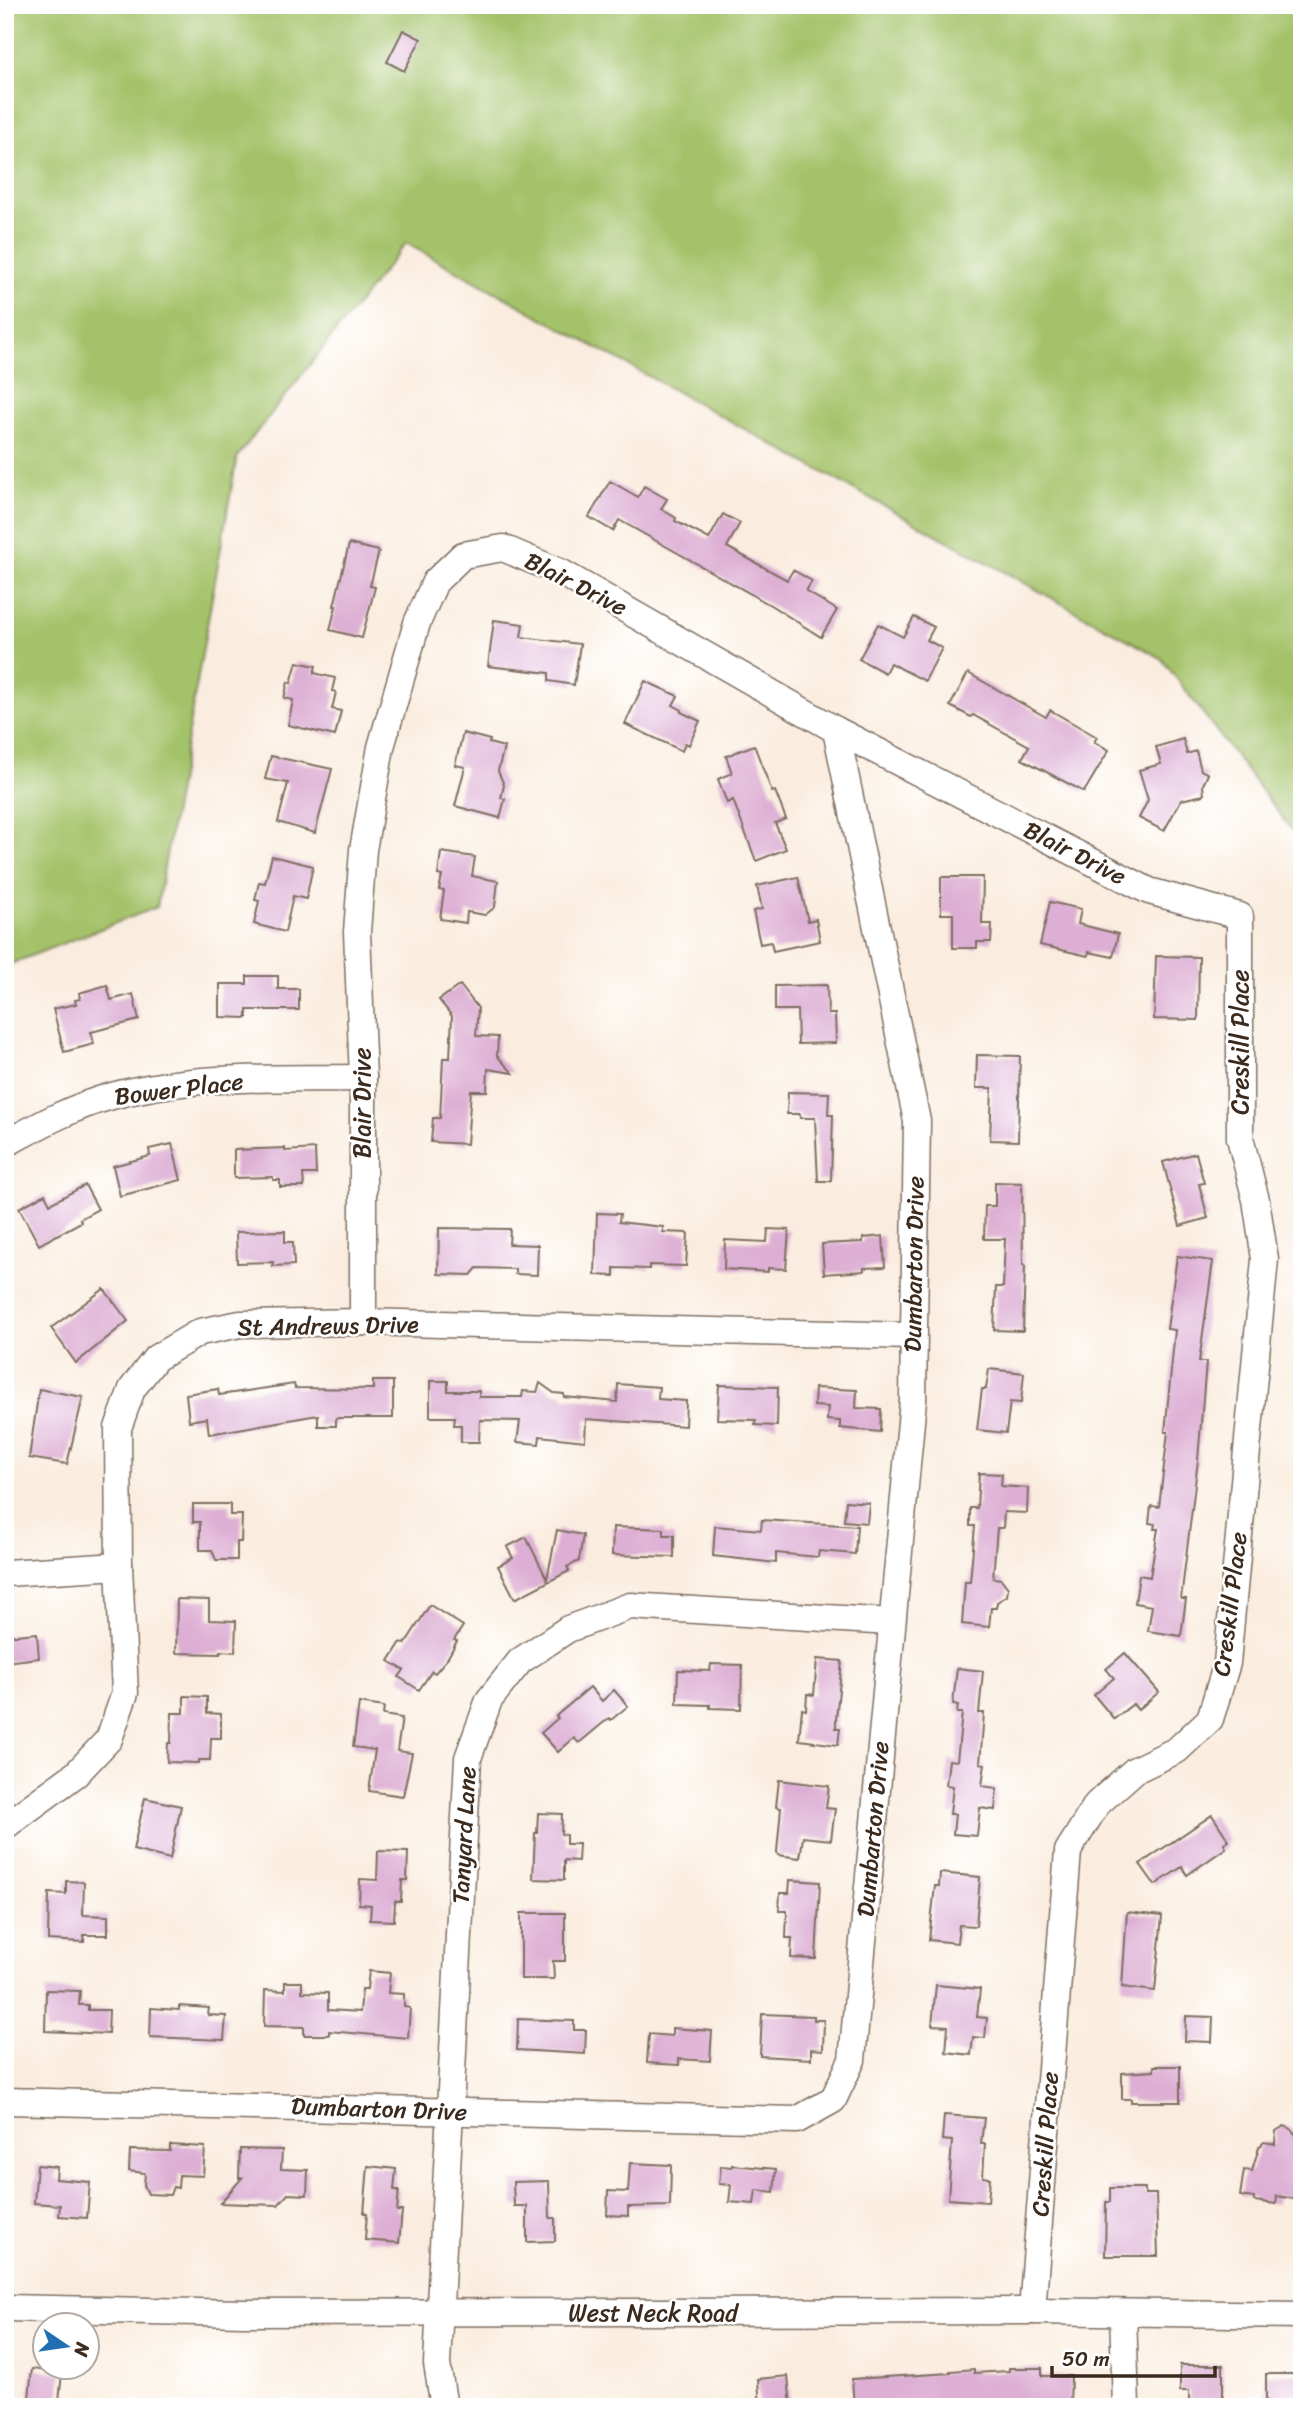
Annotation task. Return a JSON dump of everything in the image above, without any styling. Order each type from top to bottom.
[{"type":"street","name":"Blair Drive","points":[[363,1322],[363,1078],[357,932],[363,850],[381,747],[417,623],[435,582],[463,555],[503,548],[562,573],[836,730],[1149,891],[1240,916]]},
{"type":"street","name":"Dumbarton Drive","points":[[5,2101],[797,2120],[833,2100],[852,2060],[913,1400],[917,1121],[836,730]]},
{"type":"street","name":"Creskill Place","points":[[1032,2311],[1068,1851],[1097,1804],[1136,1770],[1177,1750],[1210,1719],[1227,1663],[1265,1259],[1256,1200],[1240,1138],[1240,916]]},
{"type":"street","name":"Bower Place","points":[[5,1144],[65,1113],[112,1096],[162,1086],[228,1079],[363,1078]]},
{"type":"street","name":"St Andrews Drive","points":[[5,1826],[76,1774],[109,1739],[125,1693],[119,1566],[118,1428],[132,1389],[156,1358],[200,1332],[240,1324],[363,1322],[912,1336]]},
{"type":"street","points":[[5,1573],[119,1566]]},
{"type":"street","name":"Tanyard Lane","points":[[444,2407],[437,2364],[468,1758],[489,1700],[520,1661],[568,1629],[630,1606],[891,1622]]},
{"type":"street","name":"West Neck Road","points":[[5,2308],[245,2314],[1032,2311],[1302,2315]]},
{"type":"street","points":[[1123,2313],[1126,2407]]},
{"type":"green space","points":[[5,5],[1302,5],[1302,844],[1161,658],[406,243],[237,457],[157,907],[5,966]]},
{"type":"building","points":[[403,30],[421,39],[404,71],[387,62]]},
{"type":"building","points":[[610,481],[638,497],[644,486],[667,499],[661,509],[676,518],[675,521],[709,539],[723,514],[740,523],[727,547],[787,580],[793,570],[812,581],[806,591],[837,610],[821,637],[772,606],[619,520],[613,531],[589,517]]},
{"type":"building","points":[[349,544],[379,551],[370,586],[375,587],[362,638],[330,630]]},
{"type":"building","points":[[914,617],[934,627],[927,640],[942,648],[925,681],[890,663],[885,673],[859,659],[878,624],[903,637]]},
{"type":"building","points":[[494,620],[523,624],[521,637],[580,644],[574,685],[549,681],[549,673],[488,666]]},
{"type":"building","points":[[297,662],[316,666],[314,673],[335,678],[332,691],[336,692],[332,709],[341,711],[335,736],[288,725],[293,700],[284,698]]},
{"type":"building","points":[[968,673],[1046,717],[1050,710],[1097,737],[1094,742],[1109,750],[1084,792],[1022,759],[1029,746],[973,715],[971,717],[950,706]]},
{"type":"building","points":[[645,681],[678,696],[673,705],[700,721],[689,745],[685,743],[682,751],[625,724]]},
{"type":"building","points":[[463,733],[490,740],[489,743],[504,747],[498,771],[504,785],[501,798],[505,799],[500,818],[455,806],[465,767],[455,765]]},
{"type":"building","points":[[1183,739],[1187,754],[1196,751],[1201,770],[1208,774],[1203,785],[1204,795],[1181,800],[1164,831],[1139,818],[1148,800],[1139,770],[1161,764],[1156,747]]},
{"type":"building","points":[[754,745],[772,792],[775,791],[786,819],[775,823],[786,849],[756,861],[733,800],[727,803],[718,779],[732,773],[726,756]]},
{"type":"building","points":[[271,756],[332,769],[315,833],[278,822],[288,783],[265,779]]},
{"type":"building","points":[[441,852],[475,857],[472,876],[498,881],[495,907],[485,915],[467,912],[466,923],[440,919],[444,891],[439,890],[442,876],[438,875]]},
{"type":"building","points":[[272,856],[313,866],[306,899],[293,896],[285,932],[254,924],[259,901],[255,900],[259,882],[265,883]]},
{"type":"building","points":[[798,877],[808,921],[816,919],[820,941],[773,951],[771,942],[760,944],[753,911],[762,909],[757,886]]},
{"type":"building","points":[[941,877],[983,877],[982,924],[992,924],[991,942],[977,942],[977,948],[953,948],[953,914],[941,914]]},
{"type":"building","points":[[1050,902],[1081,909],[1078,924],[1118,934],[1113,957],[1089,952],[1088,956],[1040,945]]},
{"type":"building","points":[[1156,956],[1199,957],[1198,1020],[1154,1019]]},
{"type":"building","points":[[247,976],[278,976],[278,989],[299,989],[299,1010],[247,1010],[247,1018],[220,1017],[220,984],[247,984]]},
{"type":"building","points":[[107,985],[111,1000],[133,994],[139,1020],[91,1032],[94,1044],[64,1052],[53,1009],[76,1004],[75,1000],[80,999],[79,993]]},
{"type":"building","points":[[460,985],[478,1008],[476,1036],[498,1037],[497,1056],[513,1073],[488,1069],[487,1091],[471,1091],[467,1144],[431,1142],[433,1118],[440,1118],[443,1058],[450,1058],[452,1016],[439,1000]]},
{"type":"building","points":[[827,985],[828,1014],[835,1014],[836,1043],[798,1044],[797,1010],[775,1010],[775,986]]},
{"type":"building","points":[[977,1055],[1020,1056],[1018,1141],[990,1140],[992,1088],[976,1088]]},
{"type":"building","points":[[788,1092],[829,1093],[828,1115],[833,1115],[831,1181],[818,1181],[815,1118],[800,1118],[800,1114],[787,1114]]},
{"type":"building","points":[[172,1144],[181,1180],[120,1196],[113,1166],[150,1156],[149,1149]]},
{"type":"building","points":[[285,1148],[285,1151],[315,1149],[316,1174],[303,1174],[304,1187],[280,1187],[280,1180],[273,1180],[273,1177],[234,1178],[234,1150]]},
{"type":"building","points":[[1196,1153],[1204,1183],[1199,1184],[1208,1218],[1180,1226],[1163,1162]]},
{"type":"building","points":[[995,1182],[1022,1183],[1025,1265],[1023,1331],[994,1330],[996,1287],[1003,1287],[1005,1239],[984,1239],[985,1206],[995,1206]]},
{"type":"building","points":[[85,1185],[98,1209],[80,1219],[81,1222],[39,1245],[19,1208],[45,1194],[50,1204]]},
{"type":"building","points":[[597,1213],[620,1214],[619,1222],[663,1227],[663,1232],[688,1233],[686,1266],[614,1268],[614,1276],[595,1275]]},
{"type":"building","points":[[439,1228],[510,1229],[509,1244],[538,1245],[537,1275],[515,1274],[515,1269],[477,1268],[471,1275],[438,1274]]},
{"type":"building","points":[[768,1229],[789,1230],[786,1269],[768,1268],[768,1272],[724,1269],[725,1240],[767,1242]]},
{"type":"building","points":[[285,1231],[285,1242],[293,1242],[294,1265],[272,1266],[273,1262],[237,1263],[236,1232]]},
{"type":"building","points":[[883,1236],[885,1267],[824,1274],[822,1244],[863,1242],[863,1238]]},
{"type":"building","points":[[1177,1256],[1213,1261],[1199,1362],[1206,1362],[1198,1460],[1181,1599],[1186,1599],[1181,1636],[1148,1631],[1152,1606],[1135,1603],[1139,1575],[1150,1577],[1158,1529],[1154,1529],[1155,1524],[1149,1523],[1151,1506],[1159,1507],[1168,1432],[1165,1432],[1175,1330],[1167,1329]]},
{"type":"building","points":[[104,1289],[128,1321],[76,1363],[51,1328]]},
{"type":"building","points":[[989,1369],[1024,1373],[1021,1403],[1010,1402],[1006,1433],[977,1430],[982,1389],[986,1389]]},
{"type":"building","points":[[373,1381],[393,1381],[393,1418],[336,1418],[336,1426],[318,1426],[318,1415],[209,1434],[207,1418],[189,1421],[186,1394],[218,1389],[219,1395],[294,1384],[295,1388],[373,1389]]},
{"type":"building","points":[[430,1381],[448,1381],[448,1391],[479,1391],[479,1397],[522,1397],[523,1391],[537,1392],[540,1383],[554,1393],[564,1394],[564,1397],[617,1402],[618,1384],[659,1387],[658,1399],[686,1401],[685,1426],[586,1419],[585,1441],[540,1436],[539,1444],[517,1442],[520,1421],[480,1420],[479,1442],[461,1442],[461,1425],[454,1425],[455,1417],[430,1417]]},
{"type":"building","points":[[719,1385],[778,1387],[777,1426],[755,1425],[756,1420],[717,1419]]},
{"type":"building","points":[[815,1388],[857,1390],[856,1408],[881,1409],[880,1432],[840,1428],[840,1421],[827,1420],[828,1407],[814,1406]]},
{"type":"building","points":[[39,1389],[83,1397],[67,1464],[29,1458]]},
{"type":"building","points":[[979,1473],[1002,1474],[1001,1486],[1028,1488],[1027,1513],[1004,1512],[1003,1528],[997,1528],[993,1578],[1001,1579],[1008,1588],[1007,1596],[997,1602],[996,1608],[991,1608],[989,1627],[962,1624],[965,1582],[970,1582],[975,1526],[970,1526],[970,1508],[977,1508]]},
{"type":"building","points":[[846,1501],[869,1503],[867,1523],[844,1521]]},
{"type":"building","points":[[193,1504],[230,1504],[230,1515],[242,1515],[237,1560],[216,1560],[212,1550],[200,1550],[200,1522],[193,1522]]},
{"type":"building","points":[[762,1520],[857,1526],[855,1554],[819,1551],[818,1557],[776,1553],[776,1563],[713,1556],[715,1526],[761,1530]]},
{"type":"building","points":[[613,1527],[664,1529],[664,1535],[674,1535],[674,1557],[612,1555]]},
{"type":"building","points":[[557,1530],[583,1535],[579,1561],[567,1567],[569,1571],[515,1599],[498,1566],[513,1558],[507,1547],[526,1537],[547,1579]]},
{"type":"building","points":[[177,1599],[209,1600],[209,1620],[236,1621],[235,1652],[176,1653]]},
{"type":"building","points":[[430,1605],[463,1626],[447,1659],[435,1673],[432,1671],[419,1690],[399,1677],[404,1670],[389,1661],[401,1642],[405,1644]]},
{"type":"building","points":[[37,1633],[39,1658],[5,1662],[5,1636]]},
{"type":"building","points":[[1125,1653],[1159,1692],[1138,1710],[1133,1704],[1114,1719],[1094,1695],[1114,1678],[1106,1669]]},
{"type":"building","points":[[817,1659],[842,1661],[836,1719],[836,1728],[840,1728],[838,1745],[799,1740],[802,1709],[806,1710],[807,1694],[814,1695]]},
{"type":"building","points":[[711,1664],[742,1665],[741,1709],[677,1704],[678,1670],[710,1671]]},
{"type":"building","points":[[957,1668],[983,1671],[979,1713],[984,1713],[980,1763],[985,1764],[982,1786],[997,1788],[995,1810],[980,1808],[977,1836],[953,1834],[955,1814],[950,1814],[953,1786],[946,1785],[949,1760],[957,1761],[962,1713],[957,1713],[958,1705],[953,1704]]},
{"type":"building","points":[[590,1687],[602,1701],[614,1690],[628,1706],[579,1743],[574,1738],[558,1752],[541,1733],[558,1718],[556,1716]]},
{"type":"building","points":[[184,1696],[207,1697],[207,1713],[221,1714],[221,1738],[211,1738],[210,1760],[199,1760],[199,1763],[167,1762],[172,1713],[184,1713]]},
{"type":"building","points":[[359,1703],[384,1707],[383,1715],[402,1718],[397,1751],[412,1753],[403,1796],[369,1791],[375,1750],[353,1747]]},
{"type":"building","points":[[779,1780],[829,1786],[826,1808],[835,1809],[831,1840],[803,1837],[800,1858],[778,1855],[777,1852],[781,1808],[776,1807]]},
{"type":"building","points":[[145,1798],[181,1806],[170,1859],[133,1850]]},
{"type":"building","points":[[538,1813],[562,1814],[561,1834],[566,1835],[566,1844],[579,1844],[578,1861],[564,1860],[564,1880],[533,1879]]},
{"type":"building","points":[[1212,1815],[1229,1841],[1224,1844],[1226,1848],[1187,1875],[1182,1867],[1155,1885],[1140,1864]]},
{"type":"building","points":[[378,1851],[408,1852],[407,1880],[402,1880],[401,1901],[395,1901],[394,1921],[370,1920],[371,1905],[359,1904],[360,1879],[377,1880]]},
{"type":"building","points":[[940,1873],[980,1877],[976,1926],[959,1925],[957,1943],[929,1940],[935,1886],[939,1886]]},
{"type":"building","points":[[790,1880],[820,1882],[816,1959],[791,1958],[792,1938],[786,1938],[787,1911],[779,1911],[780,1893],[789,1893]]},
{"type":"building","points":[[66,1881],[84,1882],[83,1915],[108,1916],[108,1935],[84,1935],[84,1942],[48,1940],[49,1893],[66,1894]]},
{"type":"building","points":[[1127,1912],[1162,1916],[1155,1991],[1122,1987]]},
{"type":"building","points":[[521,1913],[565,1913],[565,1961],[553,1961],[554,1979],[521,1979]]},
{"type":"building","points":[[369,1971],[390,1973],[388,1993],[404,1994],[404,2007],[410,2008],[408,2038],[329,2031],[329,2035],[304,2035],[304,2027],[264,2026],[265,1990],[285,1991],[285,1982],[302,1982],[302,1992],[328,1993],[328,2010],[360,2012],[362,1989],[367,1989]]},
{"type":"building","points":[[936,1985],[980,1989],[977,2017],[987,2018],[985,2038],[973,2037],[971,2055],[946,2052],[948,2026],[932,2025]]},
{"type":"building","points":[[46,1990],[80,1991],[79,2005],[88,2005],[88,2010],[109,2010],[108,2034],[45,2031]]},
{"type":"building","points":[[179,2006],[209,2008],[208,2015],[226,2016],[224,2040],[150,2037],[151,2008],[179,2010]]},
{"type":"building","points":[[762,2014],[814,2016],[814,2020],[824,2020],[823,2050],[811,2049],[811,2059],[760,2056]]},
{"type":"building","points":[[1186,2016],[1213,2017],[1212,2042],[1185,2041]]},
{"type":"building","points":[[518,2019],[574,2021],[574,2030],[586,2030],[585,2054],[517,2050]]},
{"type":"building","points":[[672,2028],[712,2031],[710,2061],[679,2059],[679,2065],[647,2063],[649,2034],[672,2036]]},
{"type":"building","points":[[1154,2066],[1180,2066],[1180,2102],[1131,2102],[1131,2099],[1122,2099],[1122,2073],[1154,2071]]},
{"type":"building","points":[[944,2115],[984,2118],[981,2144],[985,2144],[983,2177],[990,2178],[988,2202],[948,2199],[952,2141],[942,2140]]},
{"type":"building","points":[[1284,2126],[1297,2136],[1294,2165],[1300,2165],[1295,2199],[1277,2196],[1276,2204],[1240,2196],[1244,2170],[1252,2171],[1259,2147],[1264,2142],[1275,2144],[1276,2131]]},
{"type":"building","points":[[170,2145],[205,2147],[203,2176],[179,2175],[178,2188],[173,2187],[170,2195],[148,2194],[144,2185],[145,2173],[129,2171],[130,2150],[170,2151]]},
{"type":"building","points":[[240,2149],[282,2150],[281,2169],[308,2170],[307,2195],[288,2194],[278,2205],[220,2203],[242,2178],[239,2178]]},
{"type":"building","points":[[630,2163],[671,2165],[670,2206],[628,2207],[628,2216],[607,2215],[608,2191],[628,2192]]},
{"type":"building","points":[[37,2165],[57,2167],[56,2179],[90,2182],[87,2218],[59,2216],[60,2205],[34,2203]]},
{"type":"building","points":[[368,2166],[396,2169],[394,2190],[399,2190],[397,2211],[402,2211],[399,2243],[365,2240]]},
{"type":"building","points":[[721,2166],[776,2169],[774,2192],[756,2190],[754,2204],[729,2202],[731,2185],[719,2184]]},
{"type":"building","points":[[549,2181],[550,2218],[555,2218],[555,2241],[527,2242],[527,2206],[514,2206],[513,2182]]},
{"type":"building","points":[[1110,2188],[1145,2188],[1145,2194],[1156,2194],[1158,2256],[1105,2256],[1106,2202],[1110,2202]]},
{"type":"building","points":[[1180,2365],[1223,2365],[1223,2407],[1189,2407],[1189,2391],[1180,2391]]},
{"type":"building","points":[[1009,2368],[1042,2368],[1042,2376],[1071,2376],[1070,2407],[1024,2407],[1016,2406],[1017,2403],[965,2407],[854,2407],[852,2379],[951,2373],[950,2371],[974,2369],[974,2373],[1009,2371]]},
{"type":"building","points":[[32,2369],[32,2380],[61,2380],[59,2401],[29,2398]]},
{"type":"building","points":[[1266,2374],[1302,2374],[1302,2405],[1266,2404]]},
{"type":"building","points":[[788,2376],[791,2407],[760,2407],[758,2379]]}]
